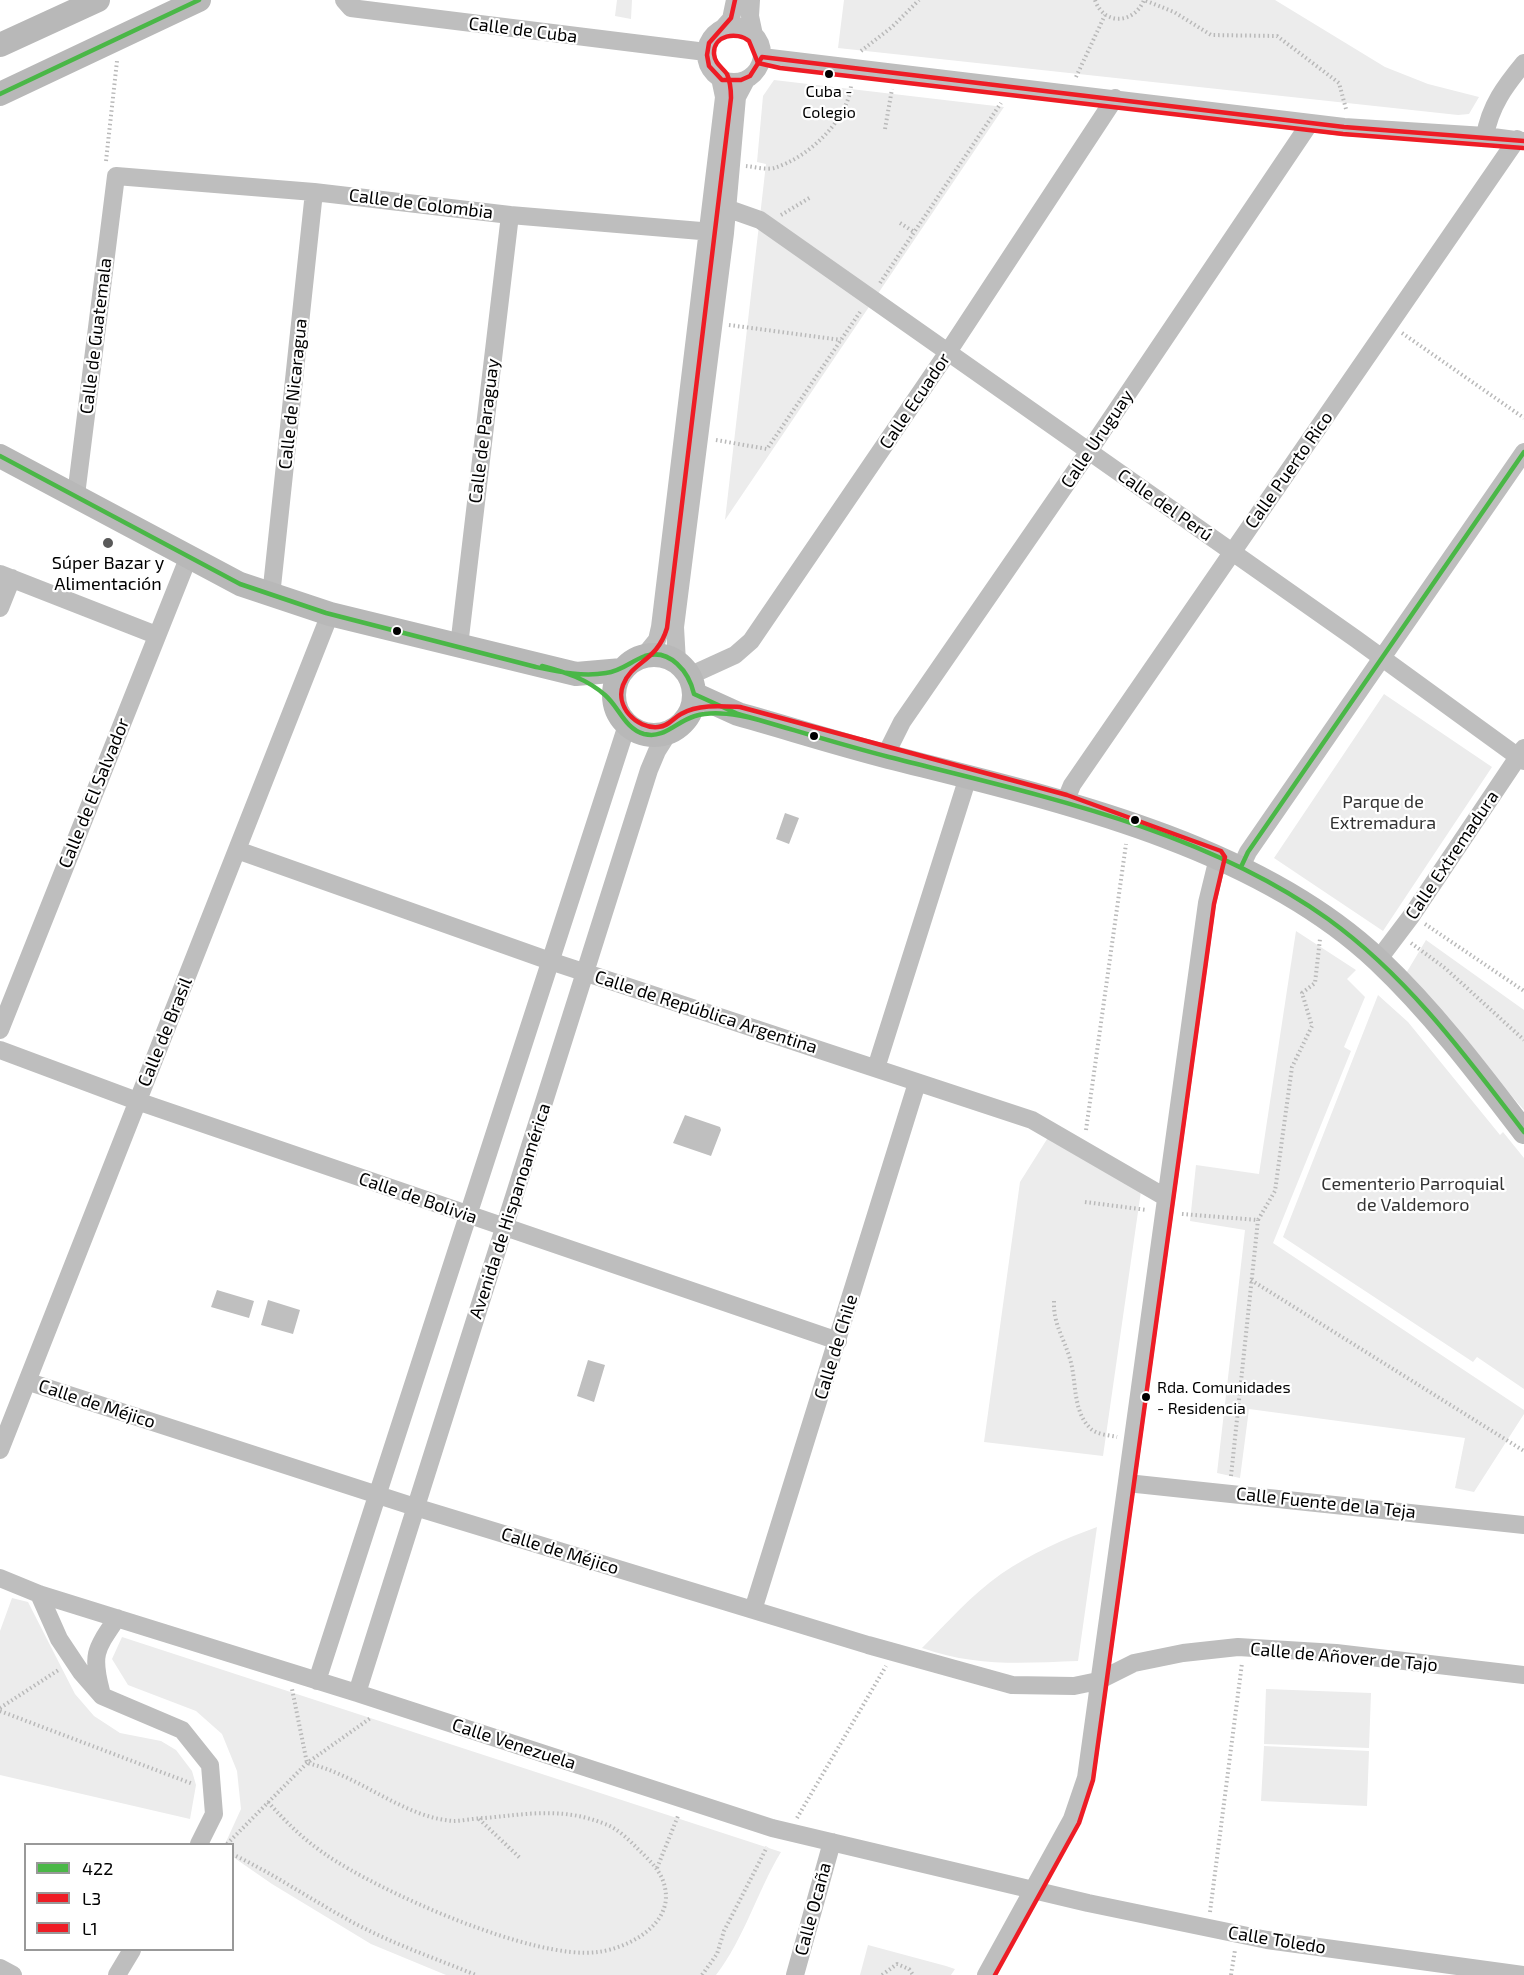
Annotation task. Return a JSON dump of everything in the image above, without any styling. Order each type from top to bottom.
[{"type":"street","points":[[0,45],[98,0]]},
{"type":"street","points":[[0,94],[119,40],[199,0]]},
{"type":"street","name":"Calle de Cuba","points":[[344,0],[351,8],[706,52]]},
{"type":"street","points":[[735,0],[731,19],[711,38],[706,52],[710,68],[720,78],[737,82],[746,80]]},
{"type":"street","points":[[0,456],[240,584],[271,596],[330,614],[576,674],[622,670],[644,656],[657,640],[660,627],[716,233],[726,208],[737,97],[746,80],[757,70],[762,57],[762,49],[754,35],[750,16],[751,0]]},
{"type":"street","points":[[722,29],[739,27],[754,35]]},
{"type":"street","points":[[762,57],[1344,127],[1521,140]]},
{"type":"street","points":[[1485,136],[1488,115],[1506,84],[1524,63]]},
{"type":"street","points":[[678,726],[692,707],[675,627],[713,323],[724,97],[720,78]]},
{"type":"street","name":"Calle Ecuador","points":[[687,678],[735,655],[751,641],[948,352],[1115,98]]},
{"type":"street","name":"Calle Uruguay","points":[[885,756],[902,722],[1089,452],[1310,123]]},
{"type":"street","name":"Calle Puerto Rico","points":[[1065,802],[1072,785],[1232,552],[1521,140]]},
{"type":"street","name":"Calle de Colombia","points":[[116,176],[314,192],[510,215],[716,233]]},
{"type":"street","name":"Calle de Guatemala","points":[[76,495],[116,176]]},
{"type":"street","name":"Calle de Nicaragua","points":[[271,596],[314,192]]},
{"type":"street","name":"Calle del Perú","points":[[726,208],[766,225],[1522,756]]},
{"type":"street","name":"Calle de Paraguay","points":[[459,646],[510,215]]},
{"type":"street","points":[[986,1975],[1072,1819],[1086,1778],[1207,903],[1229,862],[1383,658],[1524,452]]},
{"type":"street","name":"Calle de El Salvador","points":[[0,1030],[189,556]]},
{"type":"street","points":[[0,608],[6,576],[156,635]]},
{"type":"street","name":"Calle de Brasil","points":[[0,1450],[29,1382],[137,1101],[330,614]]},
{"type":"street","points":[[644,656],[656,655],[738,714]]},
{"type":"street","points":[[317,1681],[550,961],[621,715],[616,681],[622,670]]},
{"type":"street","points":[[576,674],[621,715],[647,734],[707,715],[738,714],[885,756],[1065,802],[1229,862],[1322,917],[1378,960],[1455,1041],[1524,1132]]},
{"type":"street","name":"Avenida de Hispanoamérica","points":[[357,1693],[649,770],[657,751],[678,726]]},
{"type":"street","name":"Calle Extremadura","points":[[1378,960],[1399,934],[1522,756]]},
{"type":"street","points":[[876,1068],[968,777]]},
{"type":"street","name":"Calle de República Argentina","points":[[237,850],[550,961],[1032,1120],[1083,1149],[1164,1204]]},
{"type":"street","name":"Calle de Bolivia","points":[[0,1050],[137,1101],[838,1341]]},
{"type":"street","name":"Calle de Chile","points":[[753,1610],[917,1083]]},
{"type":"street","name":"Calle de Méjico","points":[[29,1382],[415,1507],[894,1653],[1012,1685],[1074,1686],[1098,1681]]},
{"type":"street","name":"Calle Fuente de la Teja","points":[[1127,1483],[1524,1525]]},
{"type":"street","name":"Calle Venezuela","points":[[0,1578],[39,1594],[357,1693],[788,1832],[1033,1890]]},
{"type":"street","points":[[39,1594],[59,1639],[81,1672],[102,1696],[182,1730],[210,1764],[214,1814],[200,1843]]},
{"type":"street","points":[[102,1696],[94,1664],[100,1644],[117,1618]]},
{"type":"street","name":"Calle de Añover de Tajo","points":[[1098,1681],[1134,1663],[1183,1653],[1244,1648],[1336,1653],[1524,1675]]},
{"type":"street","name":"Calle Ocaña","points":[[795,1975],[832,1842]]},
{"type":"street","name":"Calle Toledo","points":[[1033,1890],[1238,1934],[1523,1975]]},
{"type":"street","points":[[117,1975],[131,1951]]},
{"type":"street","points":[[0,1968],[13,1975]]},
{"type":"path","points":[[731,165],[772,168],[812,146],[831,129],[841,114],[850,96],[861,51],[892,27],[919,0]]},
{"type":"path","points":[[1095,0],[1105,15],[1112,19],[1128,18],[1136,14],[1144,0],[1174,12],[1211,35],[1277,36],[1339,83],[1346,102],[1344,127]]},
{"type":"path","points":[[1072,94],[1076,73],[1105,15]]},
{"type":"path","points":[[116,176],[105,172],[119,40]]},
{"type":"path","points":[[885,129],[894,74]]},
{"type":"path","points":[[766,225],[811,197]]},
{"type":"path","points":[[900,223],[914,232]]},
{"type":"path","points":[[713,323],[841,340]]},
{"type":"path","points":[[1390,324],[1524,418]]},
{"type":"path","points":[[1083,1149],[1129,825]]},
{"type":"path","points":[[1412,915],[1524,992]]},
{"type":"path","points":[[1229,1492],[1258,1220],[1275,1191],[1292,1067],[1312,1026],[1302,993],[1315,983],[1322,917]]},
{"type":"path","points":[[1399,934],[1445,968],[1524,1040]]},
{"type":"path","points":[[1085,1202],[1164,1204],[1258,1220]]},
{"type":"path","points":[[1251,1280],[1524,1450]]},
{"type":"path","points":[[1054,1301],[1055,1325],[1070,1357],[1077,1404],[1084,1419],[1092,1430],[1133,1439]]},
{"type":"path","points":[[1208,1928],[1244,1648]]},
{"type":"path","points":[[788,1832],[894,1653]]},
{"type":"path","points":[[0,1709],[61,1669]]},
{"type":"path","points":[[291,1693],[307,1763]]},
{"type":"path","points":[[0,1709],[212,1790]]},
{"type":"path","points":[[229,1843],[307,1763],[371,1720]]},
{"type":"path","points":[[268,1802],[291,1828],[357,1874],[435,1910],[504,1938],[563,1950],[597,1953],[622,1946],[648,1931],[665,1911],[666,1888],[657,1868],[628,1839],[608,1825],[585,1816],[560,1811],[453,1821],[404,1807],[351,1777],[307,1763]]},
{"type":"path","points":[[478,1818],[519,1858]]},
{"type":"path","points":[[657,1868],[676,1823]]},
{"type":"path","points":[[702,1975],[717,1954],[724,1931],[767,1847]]},
{"type":"path","points":[[234,1855],[268,1872],[346,1919],[401,1946],[476,1975]]},
{"type":"path","points":[[1231,1975],[1238,1934]]},
{"type":"path","points":[[882,1975],[897,1964],[909,1970],[913,1975]]},
{"type":"green space","points":[[617,0],[632,0],[631,19],[615,16]]},
{"type":"green space","points":[[844,0],[1275,0],[1385,67],[1428,84],[1479,97],[1469,114],[1458,115],[838,48]]},
{"type":"green space","points":[[774,80],[1004,107],[725,520],[766,164],[757,162],[763,96]]},
{"type":"green space","name":"Parque de Extremadura","points":[[1384,694],[1492,767],[1383,931],[1274,858]]},
{"type":"green space","points":[[1296,931],[1356,970],[1347,979],[1365,997],[1344,1047],[1351,1051],[1273,1243],[1524,1410],[1524,1414],[1474,1492],[1455,1488],[1465,1438],[1249,1409],[1240,1478],[1217,1473],[1245,1230],[1190,1221],[1196,1165],[1259,1174]]},
{"type":"green space","points":[[1426,940],[1524,1010],[1524,1110],[1405,975]]},
{"type":"green space","name":"Cementerio Parroquial de Valdemoro","points":[[1378,995],[1408,1022],[1500,1135],[1503,1132],[1524,1158],[1524,1389],[1477,1357],[1473,1362],[1283,1237]]},
{"type":"green space","points":[[1049,1136],[1141,1191],[1103,1456],[984,1442],[1020,1182]]},
{"type":"green space","points":[[1097,1527],[1078,1661],[1018,1663],[980,1661],[922,1648],[969,1600],[1001,1574],[1048,1547]]},
{"type":"green space","points":[[12,1598],[28,1602],[75,1694],[94,1716],[120,1733],[161,1741],[176,1750],[192,1771],[196,1785],[190,1819],[0,1775],[0,1631]]},
{"type":"green space","points":[[122,1637],[781,1852],[743,1931],[716,1975],[446,1975],[371,1944],[272,1884],[234,1858],[234,1843],[225,1843],[241,1809],[237,1771],[222,1734],[196,1711],[128,1685],[112,1659]]},
{"type":"green space","points":[[1266,1689],[1371,1693],[1369,1748],[1264,1744]]},
{"type":"green space","points":[[1264,1746],[1369,1751],[1367,1806],[1261,1801]]},
{"type":"green space","points":[[868,1945],[955,1969],[951,1975],[860,1975]]},
{"type":"shaded area","points":[[785,813],[799,818],[789,844],[776,839]]},
{"type":"shaded area","points":[[685,1115],[720,1127],[721,1130],[711,1156],[673,1143]]},
{"type":"shaded area","points":[[217,1290],[254,1301],[249,1318],[211,1307]]},
{"type":"shaded area","points":[[268,1300],[300,1310],[293,1334],[261,1325]]},
{"type":"shaded area","points":[[588,1360],[605,1365],[594,1402],[577,1396]]},
{"type":"transit line","name":"422","points":[[0,94],[199,0]]},
{"type":"transit line","name":"L1","points":[[735,0],[731,18],[709,43],[707,55],[709,66],[722,80],[741,80],[750,76],[762,57],[1344,127],[1524,141]]},
{"type":"transit line","name":"L3","points":[[995,1975],[1079,1823],[1093,1780],[1214,904],[1225,857],[1221,851],[1067,795],[740,707],[710,706],[695,709],[658,727],[642,724],[629,715],[622,701],[623,685],[632,671],[657,648],[667,628],[731,98],[728,77],[716,60],[715,48],[721,39],[738,36],[749,41],[758,63],[780,68],[1343,134],[1523,148]]},
{"type":"transit line","name":"422","points":[[1241,867],[1248,852],[1524,452]]},
{"type":"transit line","name":"422","points":[[0,456],[240,584],[326,613],[536,667],[571,673],[612,672],[645,656],[662,655],[683,670],[694,694],[738,714],[870,752],[1060,801],[1172,838],[1226,861],[1278,887],[1357,941],[1434,1018],[1524,1132]]},
{"type":"transit line","name":"422","points":[[542,666],[575,677],[598,689],[610,700],[627,723],[644,734],[658,734],[695,716],[710,713],[759,720]]},
{"type":"place","name":"Cuba - Colegio","points":[[829,74]]},
{"type":"place","name":"Súper Bazar y Alimentación","points":[[108,543]]},
{"type":"place","name":"Rda. Comunidades - Residencia","points":[[1146,1397]]}]
